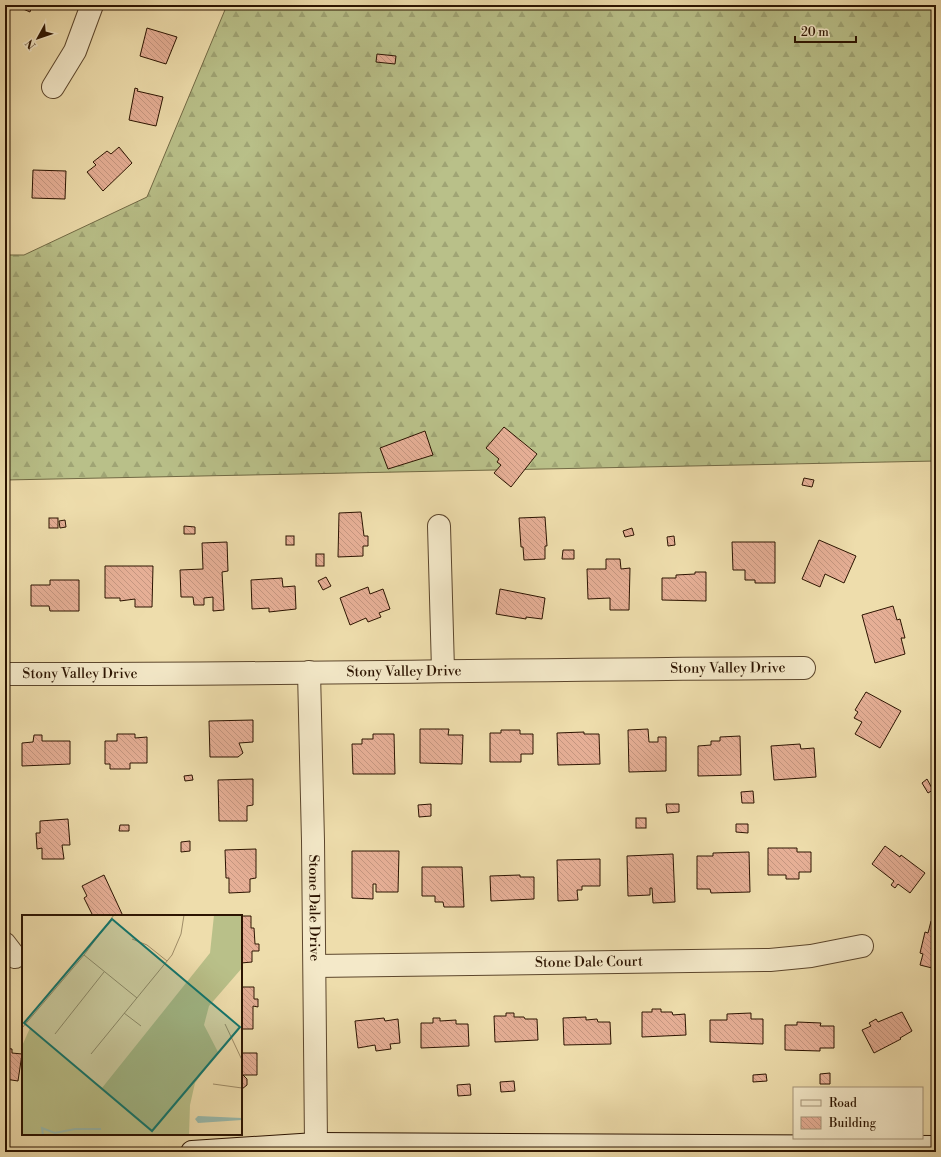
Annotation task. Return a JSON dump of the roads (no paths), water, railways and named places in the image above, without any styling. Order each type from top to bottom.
[{"type":"street","points":[[53,87],[75,51],[92,5]]},
{"type":"street","points":[[439,526],[443,670]]},
{"type":"street","name":"Stony Valley Drive","points":[[5,674],[170,675],[443,670],[804,668]]},
{"type":"street","name":"Stone Dale Drive","points":[[309,672],[315,966],[316,1144]]},
{"type":"street","name":"Stone Dale Court","points":[[315,966],[770,960],[811,956],[862,946]]},
{"type":"street","points":[[192,1152],[316,1144],[936,1147]]}]
